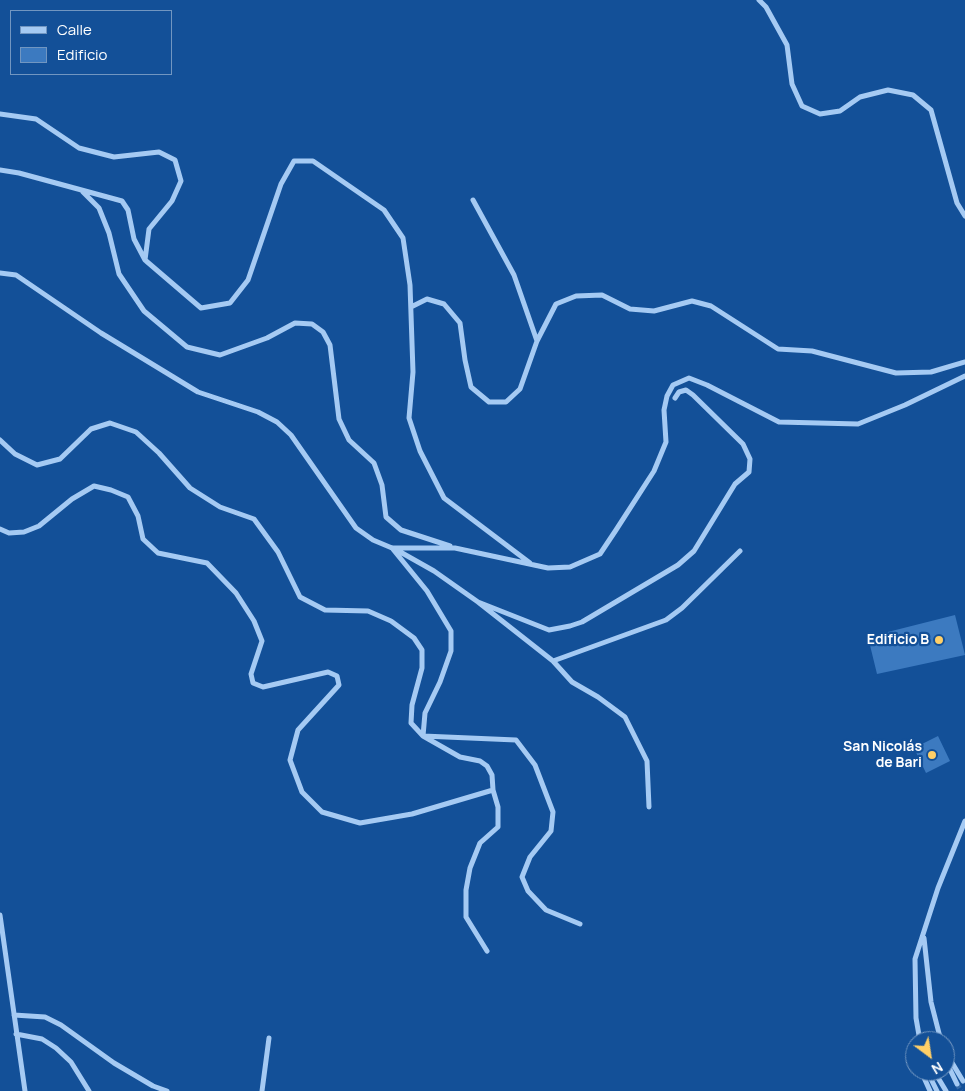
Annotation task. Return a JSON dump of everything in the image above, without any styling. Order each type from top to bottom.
[{"type":"street","points":[[759,0],[766,7],[787,45],[792,84],[802,106],[820,114],[840,111],[860,97],[888,90],[913,95],[931,110],[957,203],[965,216]]},
{"type":"street","points":[[0,114],[36,120],[79,148],[114,157],[159,152],[175,160],[181,181],[172,201],[149,229],[145,260]]},
{"type":"street","points":[[0,170],[19,172],[83,192],[122,201],[128,210],[134,239],[145,260],[201,308],[230,303],[248,280],[281,184],[294,161],[313,161],[384,210],[403,238],[411,307],[413,372],[409,418],[420,450],[444,498],[532,565]]},
{"type":"street","points":[[83,192],[99,208],[109,233],[119,274],[144,311],[187,347],[220,355],[267,338],[295,323],[312,324],[323,332],[330,344],[339,419],[349,440],[374,463],[382,485],[386,517],[401,530],[455,548],[532,565],[548,568],[570,567],[600,554],[654,471],[666,442],[664,410],[667,396],[673,386],[689,378],[707,385],[779,422],[803,421],[858,424],[905,405],[965,376]]},
{"type":"street","points":[[473,200],[514,274],[536,341]]},
{"type":"street","points":[[0,274],[16,276],[101,333],[198,392],[258,412],[277,422],[290,435],[356,528],[373,540],[434,571],[478,602],[553,661],[572,682],[598,697],[625,717],[647,761],[649,807]]},
{"type":"street","points":[[411,307],[427,299],[444,304],[460,323],[471,386],[489,402],[506,402],[520,389],[536,341],[556,304],[576,296],[602,294],[630,309],[654,311],[692,301],[711,306],[778,348],[812,352],[896,373],[931,372],[965,362]]},
{"type":"street","points":[[478,602],[549,630],[570,626],[582,622],[678,565],[694,551],[734,484],[749,472],[750,459],[743,444],[693,395],[686,390],[679,392],[675,398]]},
{"type":"street","points":[[0,440],[15,454],[37,465],[60,459],[91,429],[110,423],[136,432],[159,453],[190,488],[220,507],[254,519],[278,552],[300,597],[325,610],[368,611],[391,621],[414,638],[422,650],[422,659],[411,723],[424,736],[460,757],[480,761],[488,766],[492,775],[493,790],[498,807],[498,827],[480,843],[470,868],[466,890],[466,917],[487,951]]},
{"type":"street","points":[[0,529],[9,533],[24,532],[39,526],[72,499],[94,486],[128,497],[138,516],[143,538],[158,553],[207,563],[236,594],[254,621],[262,641],[251,674],[253,683],[263,687],[328,672],[337,676],[340,685],[298,730],[290,760],[302,792],[322,812],[360,823],[412,814],[493,790]]},
{"type":"street","points":[[392,548],[455,548]]},
{"type":"street","points":[[392,548],[428,591],[451,631],[451,651],[440,682],[425,713],[424,736]]},
{"type":"street","points":[[553,661],[666,620],[682,608],[740,551]]},
{"type":"street","points":[[424,736],[516,740],[535,765],[553,812],[550,831],[530,857],[522,877],[528,891],[546,910],[580,924]]},
{"type":"street","points":[[918,1031],[916,1018],[915,966],[938,888],[965,821]]},
{"type":"street","points":[[0,915],[25,1091]]},
{"type":"street","points":[[924,935],[931,1002],[938,1031]]},
{"type":"street","points":[[14,1015],[45,1017],[61,1025],[114,1064],[153,1086],[167,1091]]},
{"type":"street","points":[[16,1034],[42,1039],[56,1048],[71,1062],[89,1091]]},
{"type":"street","points":[[262,1091],[268,1038]]},
{"type":"street","points":[[955,1068],[963,1081]]},
{"type":"street","points":[[955,1080],[957,1084]]},
{"type":"building","points":[[955,615],[965,655],[877,674],[868,637]]},
{"type":"building","name":"San Nicolás de Bari","points":[[938,736],[950,761],[926,773],[914,748]]},
{"type":"tunnel","points":[[957,1084],[961,1091]]},
{"type":"place","name":"Edificio B","points":[[939,640]]},
{"type":"place","name":"San Nicolás de Bari","points":[[932,755]]}]
